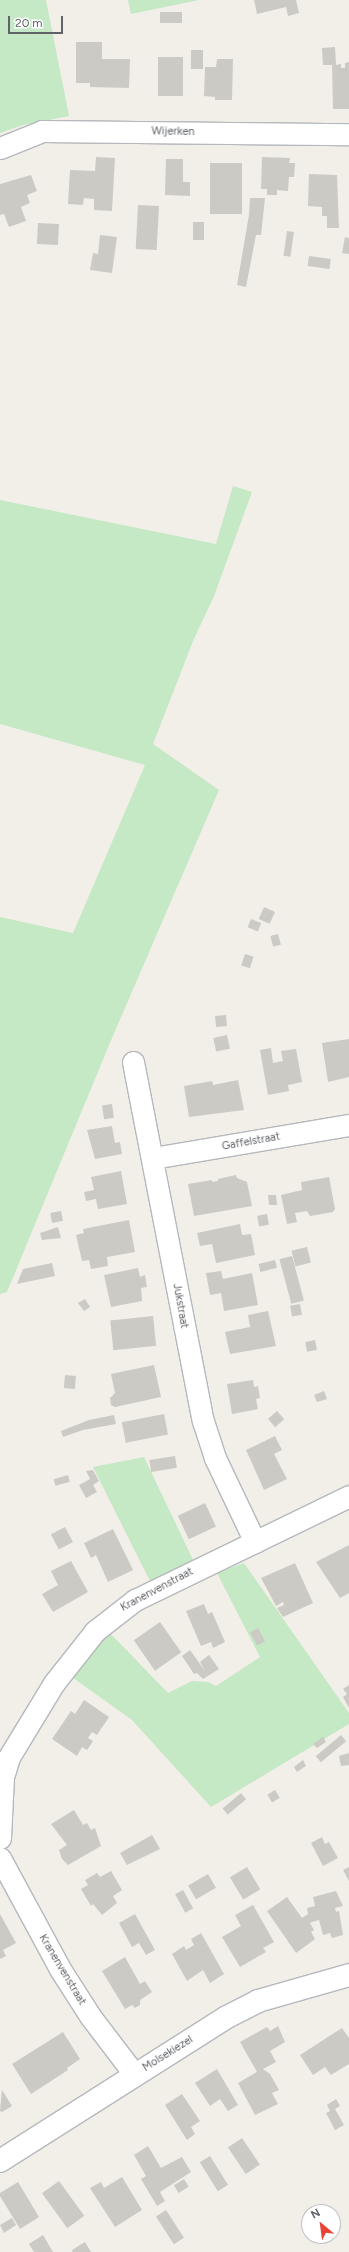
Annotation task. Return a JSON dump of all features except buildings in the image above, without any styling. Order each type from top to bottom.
[{"type":"main road","name":"Molsekiezel","points":[[0,2161],[227,2017],[258,2001],[349,1975]]},
{"type":"street","name":"Wijerken","points":[[0,148],[42,131],[349,134]]},
{"type":"street","name":"Jukstraat","points":[[133,1062],[153,1158],[203,1422],[215,1458],[255,1542]]},
{"type":"street","name":"Gaffelstraat","points":[[153,1158],[349,1125]]},
{"type":"street","name":"Kranenvenstraat","points":[[0,1838],[3,1776],[9,1757],[54,1683],[95,1631],[134,1600],[349,1496]]},
{"type":"street","name":"Kranenvenstraat","points":[[0,1858],[60,1969],[90,2016],[135,2075]]},
{"type":"green space","points":[[0,0],[46,0],[69,116],[23,125],[0,133]]},
{"type":"green space","points":[[128,0],[199,0],[131,14]]},
{"type":"green space","points":[[233,486],[252,492],[214,596],[193,641],[153,744],[219,790],[109,1045],[7,1292],[0,1294],[0,917],[73,933],[145,765],[0,724],[0,500],[216,544]]},
{"type":"green space","points":[[144,1457],[194,1562],[151,1583],[93,1467]]},
{"type":"green space","points":[[244,1563],[349,1713],[349,1724],[211,1807],[132,1720],[69,1675],[108,1631],[168,1693],[192,1681],[208,1682],[216,1686],[260,1657],[217,1573]]}]
